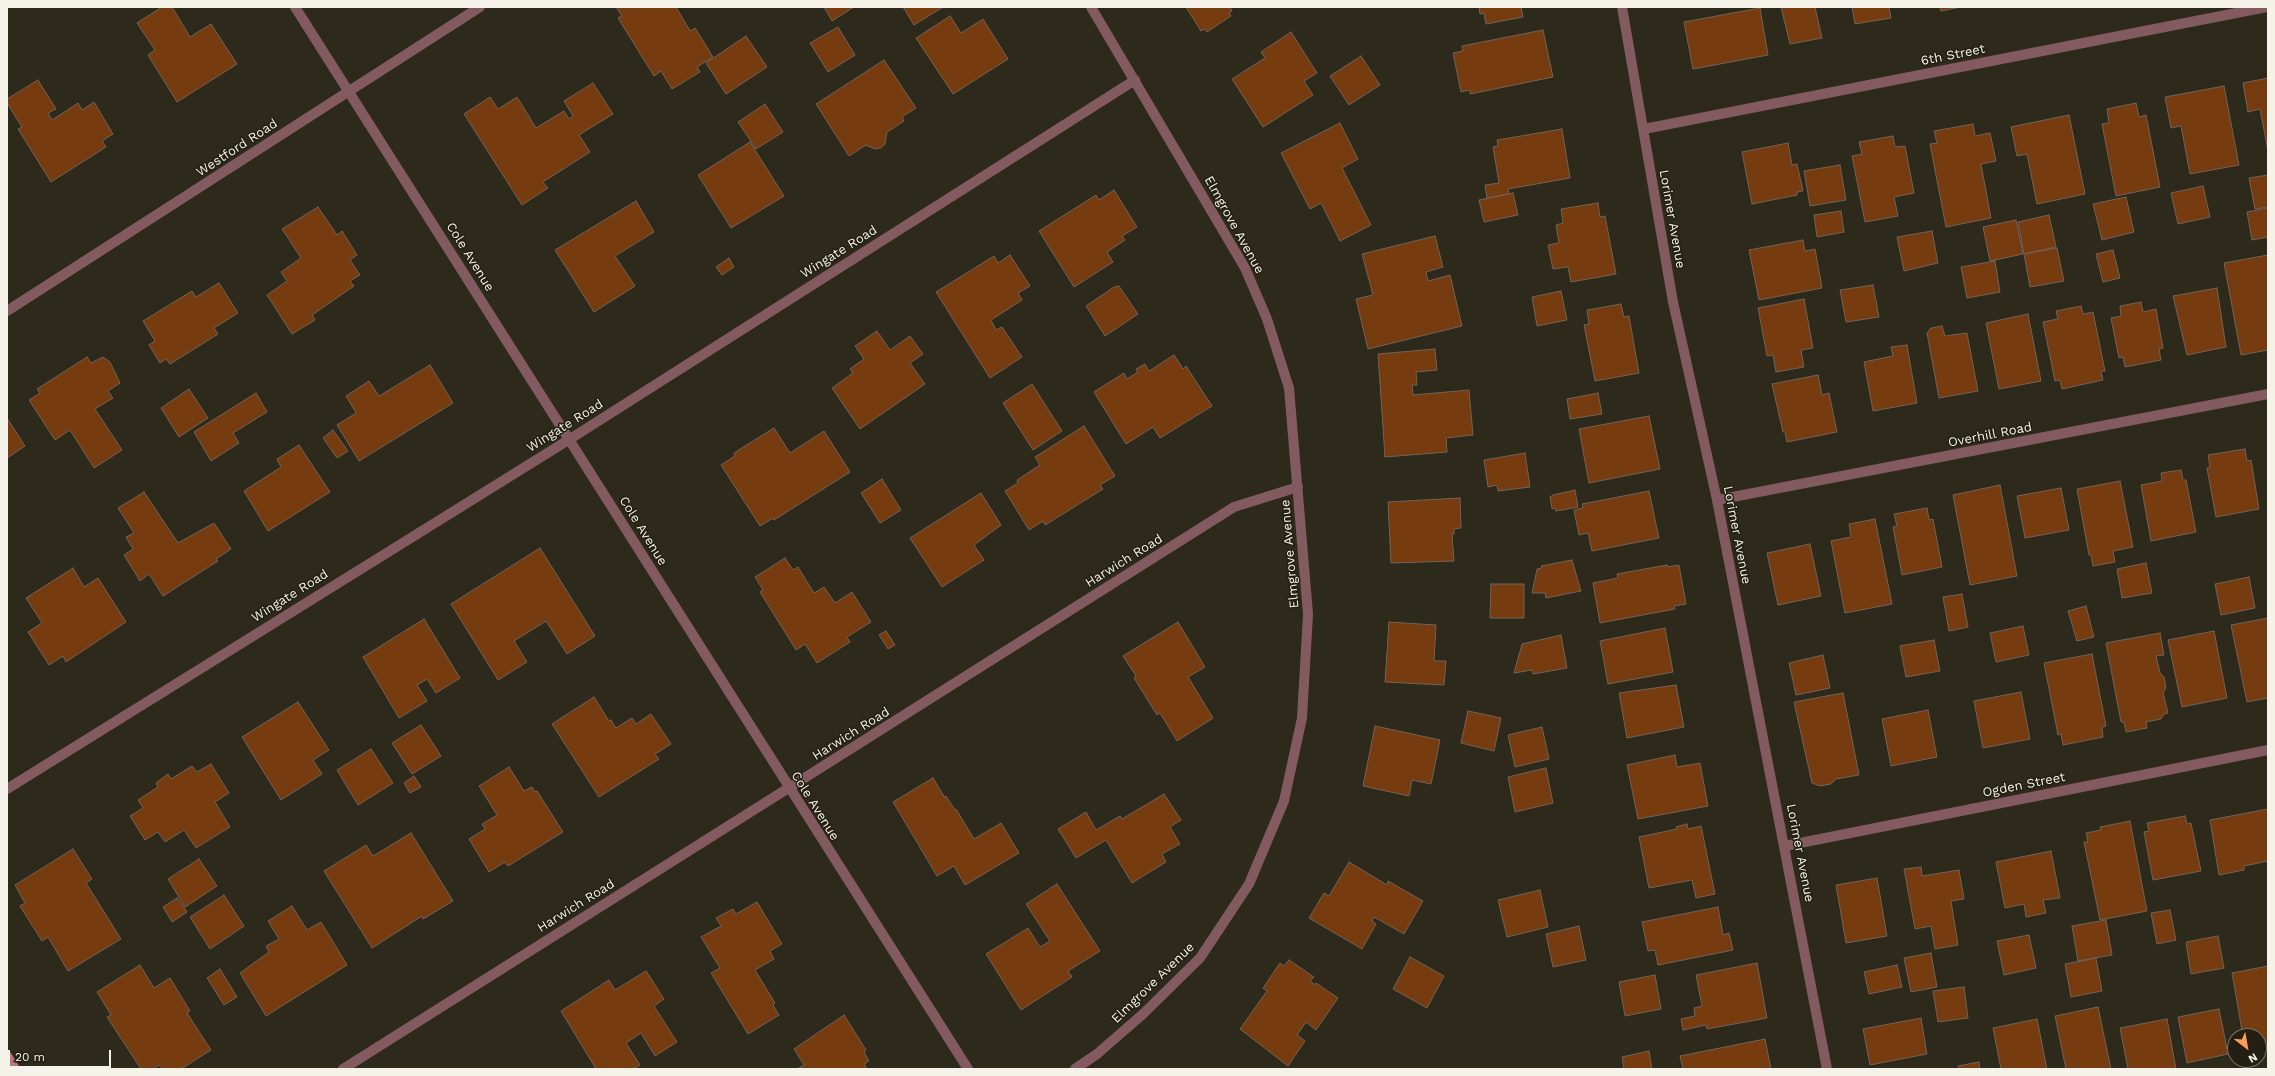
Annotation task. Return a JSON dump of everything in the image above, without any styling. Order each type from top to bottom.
[{"type":"main road","points":[[7,1056],[15,1069]]},
{"type":"street","name":"Cole Avenue","points":[[295,7],[570,439],[788,788],[968,1069]]},
{"type":"street","name":"Westford Road","points":[[7,310],[480,7]]},
{"type":"street","name":"Elmgrove Avenue","points":[[1075,1069],[1097,1054],[1143,1014],[1200,958],[1249,884],[1284,801],[1302,718],[1308,614],[1289,388],[1267,319],[1245,268],[1091,7]]},
{"type":"street","name":"Lorimer Avenue","points":[[1622,7],[1673,302],[1717,500],[1828,1069]]},
{"type":"street","name":"6th Street","points":[[1644,129],[2267,7]]},
{"type":"street","name":"Wingate Road","points":[[7,789],[570,439],[1135,80]]},
{"type":"street","name":"Overhill Road","points":[[1717,500],[2268,394]]},
{"type":"street","name":"Harwich Road","points":[[343,1069],[1234,506],[1298,487]]},
{"type":"street","name":"Ogden Street","points":[[1785,846],[2268,750]]},
{"type":"building","points":[[162,7],[172,7],[190,37],[211,24],[237,64],[177,102],[148,55],[155,50],[137,23]]},
{"type":"building","points":[[616,7],[676,7],[690,31],[695,28],[713,57],[697,67],[700,72],[672,89],[661,71],[654,76],[618,18],[622,16]]},
{"type":"building","points":[[824,7],[854,7],[832,21]]},
{"type":"building","points":[[903,7],[943,7],[914,25]]},
{"type":"building","points":[[1186,7],[1230,7],[1232,11],[1229,13],[1231,16],[1207,32],[1205,29],[1201,31]]},
{"type":"building","points":[[1479,7],[1521,7],[1523,17],[1486,24],[1484,13],[1480,14]]},
{"type":"building","points":[[1781,7],[1815,7],[1822,38],[1790,44]]},
{"type":"building","points":[[1852,7],[1889,7],[1891,18],[1855,24]]},
{"type":"building","points":[[1940,7],[1961,7],[1941,11]]},
{"type":"building","points":[[1760,8],[1768,55],[1693,69],[1684,22]]},
{"type":"building","points":[[950,16],[961,33],[983,19],[1008,59],[953,94],[916,38]]},
{"type":"building","points":[[838,27],[855,55],[828,72],[810,43]]},
{"type":"building","points":[[1543,30],[1553,77],[1470,94],[1470,90],[1461,92],[1453,53],[1463,51],[1462,46]]},
{"type":"building","points":[[1291,32],[1317,73],[1304,81],[1313,95],[1263,127],[1232,79],[1265,58],[1261,52]]},
{"type":"building","points":[[746,36],[767,67],[726,94],[706,63]]},
{"type":"building","points":[[1361,56],[1380,85],[1349,105],[1330,76]]},
{"type":"building","points":[[884,60],[916,108],[902,117],[904,121],[887,132],[885,144],[881,148],[875,149],[866,145],[849,156],[816,104]]},
{"type":"building","points":[[2268,78],[2268,151],[2260,109],[2248,112],[2243,83]]},
{"type":"building","points":[[38,80],[56,109],[48,113],[52,120],[78,103],[82,110],[94,102],[113,134],[102,141],[106,147],[51,182],[18,129],[22,127],[7,103],[7,99]]},
{"type":"building","points":[[593,83],[613,114],[579,135],[590,152],[543,182],[548,188],[522,205],[464,114],[490,97],[498,109],[517,97],[536,128],[564,111],[569,119],[573,116],[564,101]]},
{"type":"building","points":[[2224,86],[2239,165],[2190,174],[2181,126],[2171,128],[2165,97]]},
{"type":"building","points":[[2136,103],[2139,117],[2146,115],[2160,187],[2116,196],[2102,124],[2109,123],[2107,109]]},
{"type":"building","points":[[765,104],[783,132],[756,149],[738,122]]},
{"type":"building","points":[[2069,115],[2085,194],[2037,204],[2027,154],[2017,156],[2011,127]]},
{"type":"building","points":[[1340,123],[1358,159],[1342,168],[1371,225],[1340,241],[1321,203],[1310,209],[1281,153]]},
{"type":"building","points":[[1973,124],[1975,136],[1990,133],[1996,161],[1981,164],[1991,218],[1946,227],[1930,144],[1937,143],[1934,131]]},
{"type":"building","points":[[1562,129],[1570,178],[1508,189],[1509,194],[1487,198],[1485,185],[1499,183],[1493,147],[1498,146],[1497,140]]},
{"type":"building","points":[[1893,136],[1895,147],[1905,146],[1914,193],[1894,197],[1898,216],[1865,222],[1852,156],[1862,154],[1859,142]]},
{"type":"building","points":[[750,142],[784,196],[731,228],[698,175]]},
{"type":"building","points":[[1788,143],[1792,165],[1797,164],[1803,191],[1797,192],[1797,195],[1752,204],[1742,152]]},
{"type":"building","points":[[1840,165],[1846,200],[1810,206],[1804,171]]},
{"type":"building","points":[[2268,175],[2268,207],[2255,209],[2249,178]]},
{"type":"building","points":[[2203,186],[2210,217],[2178,224],[2171,193]]},
{"type":"building","points":[[1114,190],[1137,227],[1122,236],[1125,240],[1107,252],[1113,262],[1074,287],[1039,231],[1096,195],[1099,200]]},
{"type":"building","points":[[1513,193],[1518,215],[1484,222],[1479,200]]},
{"type":"building","points":[[2126,197],[2134,232],[2102,240],[2093,204]]},
{"type":"building","points":[[636,201],[654,232],[615,256],[635,286],[594,312],[555,250]]},
{"type":"building","points":[[1598,203],[1600,217],[1605,216],[1616,274],[1571,282],[1568,267],[1553,269],[1548,245],[1559,243],[1556,225],[1563,223],[1561,209]]},
{"type":"building","points":[[318,207],[337,235],[342,231],[357,255],[350,260],[360,275],[350,281],[354,286],[312,315],[315,320],[292,334],[267,295],[287,281],[281,272],[301,258],[282,229]]},
{"type":"building","points":[[2268,208],[2268,237],[2252,240],[2247,212]]},
{"type":"building","points":[[1841,211],[1844,232],[1817,237],[1814,215]]},
{"type":"building","points":[[2049,215],[2056,247],[2024,254],[2018,222]]},
{"type":"building","points":[[2016,220],[2023,254],[1990,261],[1983,227]]},
{"type":"building","points":[[1932,231],[1938,263],[1904,271],[1897,237]]},
{"type":"building","points":[[1435,236],[1443,267],[1426,272],[1428,281],[1450,275],[1462,326],[1368,349],[1356,299],[1373,295],[1362,254]]},
{"type":"building","points":[[1803,240],[1805,251],[1815,249],[1822,288],[1759,300],[1749,250]]},
{"type":"building","points":[[2057,248],[2064,281],[2030,287],[2024,254]]},
{"type":"building","points":[[2113,250],[2120,278],[2103,282],[2096,254]]},
{"type":"building","points":[[1010,255],[1030,286],[1018,293],[1022,300],[991,320],[996,330],[1002,327],[1022,357],[990,378],[936,292],[994,256],[998,263]]},
{"type":"building","points":[[2268,255],[2268,350],[2241,355],[2224,263]]},
{"type":"building","points":[[729,258],[734,267],[722,275],[716,267]]},
{"type":"building","points":[[1995,261],[2000,292],[1967,298],[1961,267]]},
{"type":"building","points":[[219,283],[238,313],[214,328],[218,334],[170,364],[166,359],[160,363],[149,345],[155,341],[143,321],[192,291],[196,297]]},
{"type":"building","points":[[1873,285],[1879,317],[1846,322],[1840,290]]},
{"type":"building","points":[[1119,286],[1138,314],[1105,336],[1086,306],[1114,287]]},
{"type":"building","points":[[2217,288],[2226,347],[2187,355],[2173,296]]},
{"type":"building","points":[[1561,291],[1567,320],[1537,326],[1532,297]]},
{"type":"building","points":[[1804,299],[1813,348],[1801,350],[1804,367],[1776,372],[1773,355],[1767,356],[1758,308]]},
{"type":"building","points":[[2141,302],[2143,312],[2156,309],[2163,348],[2159,349],[2161,360],[2125,367],[2123,357],[2119,358],[2111,318],[2121,316],[2120,306]]},
{"type":"building","points":[[1621,304],[1624,317],[1629,316],[1639,373],[1595,381],[1584,325],[1589,324],[1587,310]]},
{"type":"building","points":[[2081,306],[2083,314],[2093,312],[2105,371],[2101,371],[2103,380],[2062,389],[2060,380],[2055,381],[2043,322],[2058,319],[2056,311]]},
{"type":"building","points":[[2028,314],[2041,381],[1999,389],[1986,323]]},
{"type":"building","points":[[1942,326],[1945,336],[1967,333],[1978,391],[1939,398],[1927,333],[1931,328]]},
{"type":"building","points":[[877,331],[890,350],[910,336],[923,354],[910,363],[925,384],[860,429],[832,388],[853,373],[850,369],[864,359],[855,346]]},
{"type":"building","points":[[1907,345],[1917,403],[1873,411],[1864,362],[1893,356],[1891,347]]},
{"type":"building","points":[[1435,349],[1437,370],[1416,372],[1417,385],[1412,385],[1413,395],[1469,390],[1473,435],[1446,438],[1447,452],[1385,457],[1378,354]]},
{"type":"building","points":[[1174,355],[1183,369],[1186,366],[1212,406],[1160,438],[1153,427],[1126,444],[1094,392],[1124,373],[1127,379],[1138,372],[1136,369],[1145,364],[1149,371]]},
{"type":"building","points":[[87,357],[91,363],[103,357],[110,362],[120,383],[108,391],[113,398],[95,409],[122,450],[94,468],[70,430],[55,440],[29,400],[40,393],[37,389]]},
{"type":"building","points":[[430,365],[453,403],[359,461],[337,425],[356,413],[346,396],[369,381],[379,396]]},
{"type":"building","points":[[1818,375],[1822,395],[1829,393],[1837,432],[1787,442],[1785,432],[1783,432],[1772,384]]},
{"type":"building","points":[[1032,384],[1062,431],[1033,450],[1003,403]]},
{"type":"building","points":[[189,389],[208,418],[179,437],[161,408]]},
{"type":"building","points":[[256,393],[267,412],[233,433],[239,443],[211,461],[194,432]]},
{"type":"building","points":[[1598,393],[1602,414],[1570,419],[1567,399]]},
{"type":"building","points":[[1649,416],[1660,469],[1589,483],[1579,429]]},
{"type":"building","points":[[7,418],[25,446],[7,458]]},
{"type":"building","points":[[1084,426],[1115,476],[1100,485],[1103,489],[1045,525],[1043,521],[1029,530],[1005,491],[1018,483],[1017,480],[1040,465],[1035,457]]},
{"type":"building","points":[[774,428],[790,453],[824,431],[850,472],[774,520],[773,518],[760,526],[721,465],[735,456],[734,453]]},
{"type":"building","points":[[333,430],[348,451],[337,458],[323,438]]},
{"type":"building","points":[[299,445],[330,492],[268,531],[244,491],[281,467],[277,459]]},
{"type":"building","points":[[2245,449],[2247,461],[2251,460],[2259,509],[2216,517],[2207,468],[2210,467],[2208,455]]},
{"type":"building","points":[[1525,453],[1530,487],[1498,491],[1497,485],[1488,487],[1484,460]]},
{"type":"building","points":[[2181,470],[2183,480],[2186,480],[2196,532],[2151,541],[2141,485],[2162,481],[2161,473]]},
{"type":"building","points":[[882,479],[901,510],[880,523],[861,493]]},
{"type":"building","points":[[2120,481],[2133,547],[2113,551],[2115,562],[2093,566],[2091,555],[2089,555],[2077,489]]},
{"type":"building","points":[[2000,485],[2017,576],[1970,585],[1953,495]]},
{"type":"building","points":[[2061,488],[2069,530],[2025,538],[2017,496]]},
{"type":"building","points":[[1575,490],[1578,507],[1556,511],[1555,508],[1552,509],[1550,497]]},
{"type":"building","points":[[1649,491],[1659,538],[1592,551],[1588,533],[1579,535],[1574,510],[1583,508],[1582,504]]},
{"type":"building","points":[[144,492],[178,543],[214,523],[231,549],[216,559],[218,561],[163,596],[149,574],[140,581],[124,555],[133,549],[126,537],[134,533],[118,508]]},
{"type":"building","points":[[981,493],[1001,525],[974,545],[984,560],[942,587],[910,538]]},
{"type":"building","points":[[1460,498],[1461,528],[1454,529],[1454,534],[1452,534],[1454,561],[1391,563],[1388,502]]},
{"type":"building","points":[[1927,508],[1929,520],[1933,519],[1942,567],[1902,575],[1893,527],[1897,526],[1894,514]]},
{"type":"building","points":[[1875,519],[1892,604],[1845,613],[1831,541],[1851,537],[1849,524]]},
{"type":"building","points":[[1810,544],[1821,596],[1778,605],[1767,553]]},
{"type":"building","points":[[540,548],[595,636],[567,654],[546,621],[514,641],[527,662],[498,680],[451,604]]},
{"type":"building","points":[[785,558],[793,570],[798,567],[814,593],[824,587],[835,603],[852,592],[871,622],[847,637],[850,642],[817,663],[805,644],[796,650],[760,592],[763,590],[755,577]]},
{"type":"building","points":[[1572,560],[1581,591],[1546,598],[1545,593],[1532,593],[1537,569],[1542,568],[1541,566]]},
{"type":"building","points":[[2146,563],[2152,593],[2122,598],[2117,569]]},
{"type":"building","points":[[1667,565],[1667,567],[1679,565],[1686,604],[1674,606],[1675,609],[1600,623],[1593,583],[1618,578],[1617,574]]},
{"type":"building","points":[[73,568],[84,587],[98,578],[126,622],[66,662],[63,656],[49,665],[28,632],[42,623],[26,598]]},
{"type":"building","points":[[2249,577],[2255,608],[2221,615],[2215,584]]},
{"type":"building","points":[[1491,584],[1524,584],[1524,618],[1490,618]]},
{"type":"building","points":[[1962,594],[1968,627],[1949,631],[1943,597]]},
{"type":"building","points":[[2086,606],[2094,637],[2077,641],[2068,611]]},
{"type":"building","points":[[2268,618],[2268,698],[2247,702],[2231,625]]},
{"type":"building","points":[[424,619],[460,678],[436,693],[427,679],[417,685],[427,701],[399,718],[363,657]]},
{"type":"building","points":[[1178,622],[1205,667],[1188,677],[1213,718],[1177,741],[1160,713],[1157,715],[1134,678],[1136,676],[1123,656]]},
{"type":"building","points":[[1389,622],[1436,625],[1434,661],[1446,661],[1444,685],[1385,682]]},
{"type":"building","points":[[2023,626],[2029,655],[1996,662],[1990,633]]},
{"type":"building","points":[[1665,628],[1673,672],[1608,684],[1600,641]]},
{"type":"building","points":[[886,631],[895,645],[888,649],[879,635]]},
{"type":"building","points":[[2214,631],[2227,698],[2182,707],[2168,640]]},
{"type":"building","points":[[2160,633],[2164,655],[2156,656],[2160,673],[2164,677],[2166,688],[2163,693],[2168,713],[2164,714],[2161,719],[2146,722],[2147,728],[2126,732],[2124,722],[2121,722],[2106,643]]},
{"type":"building","points":[[1561,635],[1567,668],[1533,674],[1532,670],[1514,673],[1522,644]]},
{"type":"building","points":[[1934,640],[1940,671],[1906,677],[1900,646]]},
{"type":"building","points":[[2092,654],[2106,726],[2102,727],[2103,737],[2063,745],[2061,734],[2058,735],[2044,663]]},
{"type":"building","points":[[1823,655],[1830,688],[1796,695],[1789,663]]},
{"type":"building","points":[[1676,685],[1684,727],[1627,738],[1619,693]]},
{"type":"building","points":[[2021,692],[2030,739],[1983,748],[1974,701]]},
{"type":"building","points":[[1843,693],[1859,775],[1836,779],[1831,784],[1820,786],[1812,783],[1794,702]]},
{"type":"building","points":[[594,697],[609,721],[611,720],[616,728],[632,718],[636,724],[651,714],[671,744],[655,754],[659,759],[599,797],[552,724]]},
{"type":"building","points":[[298,702],[329,750],[313,760],[322,774],[281,800],[242,737]]},
{"type":"building","points":[[1928,710],[1937,757],[1891,766],[1882,719]]},
{"type":"building","points":[[1468,711],[1501,718],[1494,751],[1461,743]]},
{"type":"building","points":[[421,725],[441,756],[412,774],[392,743]]},
{"type":"building","points":[[1375,726],[1440,740],[1431,784],[1412,780],[1409,796],[1363,786]]},
{"type":"building","points":[[1542,727],[1549,759],[1515,767],[1508,735]]},
{"type":"building","points":[[371,749],[393,783],[358,805],[337,770]]},
{"type":"building","points":[[1675,755],[1677,767],[1700,763],[1708,806],[1638,819],[1627,765]]},
{"type":"building","points":[[211,764],[229,793],[215,802],[230,827],[196,848],[184,830],[165,842],[158,832],[145,840],[130,816],[143,808],[138,800],[158,787],[156,783],[168,774],[171,779],[192,766],[197,772]]},
{"type":"building","points":[[509,767],[524,791],[532,787],[535,792],[537,791],[563,832],[508,866],[505,862],[489,872],[469,839],[485,829],[482,824],[497,815],[479,786]]},
{"type":"building","points":[[1546,768],[1553,803],[1515,812],[1508,777]]},
{"type":"building","points":[[414,776],[421,787],[410,793],[404,783]]},
{"type":"building","points":[[933,778],[945,798],[946,796],[955,810],[956,809],[974,839],[1001,823],[1019,853],[965,885],[954,866],[937,876],[893,802]]},
{"type":"building","points":[[1164,794],[1181,820],[1170,827],[1180,844],[1162,854],[1166,862],[1132,883],[1106,840],[1076,858],[1058,829],[1086,812],[1096,830],[1120,816],[1122,819]]},
{"type":"building","points":[[2268,809],[2268,861],[2244,866],[2244,870],[2219,875],[2210,820]]},
{"type":"building","points":[[2185,816],[2187,824],[2191,823],[2201,871],[2153,880],[2144,832],[2149,831],[2147,823]]},
{"type":"building","points":[[2130,821],[2147,911],[2100,920],[2084,842],[2088,842],[2086,833],[2101,830],[2100,827]]},
{"type":"building","points":[[1687,824],[1688,829],[1701,826],[1715,894],[1696,898],[1692,880],[1649,888],[1639,837],[1677,829],[1676,827]]},
{"type":"building","points":[[411,833],[453,901],[423,919],[422,916],[372,948],[324,871],[366,845],[373,856]]},
{"type":"building","points":[[73,849],[92,879],[86,883],[121,939],[68,971],[48,937],[42,941],[20,906],[25,903],[15,885]]},
{"type":"building","points":[[2051,851],[2060,898],[2043,900],[2046,913],[2026,917],[2024,904],[2005,908],[1996,862]]},
{"type":"building","points":[[199,859],[217,886],[185,907],[168,879]]},
{"type":"building","points":[[1349,862],[1387,885],[1388,881],[1423,901],[1404,934],[1374,917],[1372,921],[1376,924],[1362,949],[1309,918],[1324,893],[1329,896]]},
{"type":"building","points":[[1921,867],[1922,876],[1959,870],[1964,899],[1951,901],[1958,945],[1935,949],[1931,926],[1915,929],[1904,869]]},
{"type":"building","points":[[1877,878],[1887,936],[1846,943],[1836,885]]},
{"type":"building","points":[[1057,884],[1100,951],[1068,971],[1072,977],[1021,1010],[986,954],[1028,928],[1040,947],[1050,941],[1026,904]]},
{"type":"building","points":[[1540,890],[1548,927],[1507,937],[1498,900]]},
{"type":"building","points":[[224,895],[244,926],[210,949],[190,917]]},
{"type":"building","points":[[177,898],[187,912],[172,922],[163,907]]},
{"type":"building","points":[[757,902],[782,944],[770,951],[774,959],[755,970],[775,1003],[773,1005],[779,1015],[748,1034],[711,973],[720,968],[701,937],[721,926],[716,918],[733,909],[736,914]]},
{"type":"building","points":[[292,906],[307,930],[321,922],[347,965],[266,1016],[240,973],[269,952],[266,946],[279,939],[268,921]]},
{"type":"building","points":[[1718,907],[1723,935],[1729,933],[1733,950],[1658,965],[1655,950],[1648,951],[1642,922]]},
{"type":"building","points":[[2170,910],[2176,940],[2157,944],[2151,913]]},
{"type":"building","points":[[2106,920],[2112,955],[2078,961],[2072,926]]},
{"type":"building","points":[[1579,926],[1586,960],[1553,967],[1546,934]]},
{"type":"building","points":[[2029,935],[2036,968],[2004,975],[1997,941]]},
{"type":"building","points":[[2218,936],[2224,968],[2191,974],[2186,942]]},
{"type":"building","points":[[1931,953],[1937,987],[1911,992],[1904,958]]},
{"type":"building","points":[[1410,957],[1444,976],[1427,1008],[1393,989]]},
{"type":"building","points":[[2096,958],[2102,991],[2071,997],[2065,964]]},
{"type":"building","points":[[1289,960],[1314,977],[1310,981],[1315,985],[1316,983],[1338,998],[1316,1030],[1306,1022],[1297,1035],[1305,1041],[1288,1066],[1240,1029],[1267,991],[1263,988],[1280,963],[1284,966]]},
{"type":"building","points":[[1757,963],[1767,1018],[1707,1029],[1706,1025],[1683,1030],[1681,1019],[1695,1016],[1694,1008],[1702,1006],[1696,975]]},
{"type":"building","points":[[140,965],[154,988],[170,978],[190,1011],[187,1013],[211,1050],[181,1069],[162,1069],[159,1065],[153,1069],[141,1069],[107,1017],[111,1015],[97,992]]},
{"type":"building","points":[[1897,965],[1902,987],[1869,994],[1864,972]]},
{"type":"building","points":[[2268,966],[2268,1046],[2267,1028],[2242,1028],[2232,973]]},
{"type":"building","points":[[220,969],[237,997],[224,1005],[207,978]]},
{"type":"building","points":[[646,971],[664,999],[654,1006],[677,1042],[655,1056],[641,1033],[626,1043],[640,1065],[633,1069],[596,1069],[561,1011],[609,980],[615,990]]},
{"type":"building","points":[[1655,975],[1661,1009],[1625,1016],[1619,982]]},
{"type":"building","points":[[1964,987],[1968,1018],[1938,1022],[1933,991]]},
{"type":"building","points":[[2098,1007],[2111,1069],[2066,1069],[2055,1016]]},
{"type":"building","points":[[2219,1009],[2227,1054],[2187,1063],[2178,1017]]},
{"type":"building","points":[[844,1015],[866,1050],[864,1052],[869,1061],[864,1064],[867,1069],[797,1069],[804,1065],[794,1049]]},
{"type":"building","points":[[1921,1018],[1927,1054],[1870,1065],[1863,1029]]},
{"type":"building","points":[[2037,1019],[2047,1069],[2001,1069],[1993,1028]]},
{"type":"building","points":[[2167,1019],[2176,1069],[2128,1069],[2120,1028]]},
{"type":"building","points":[[1765,1039],[1771,1069],[1683,1069],[1680,1056]]},
{"type":"building","points":[[1649,1051],[1652,1069],[1624,1069],[1622,1057]]},
{"type":"building","points":[[1979,1062],[1980,1069],[1959,1069],[1958,1066]]}]
